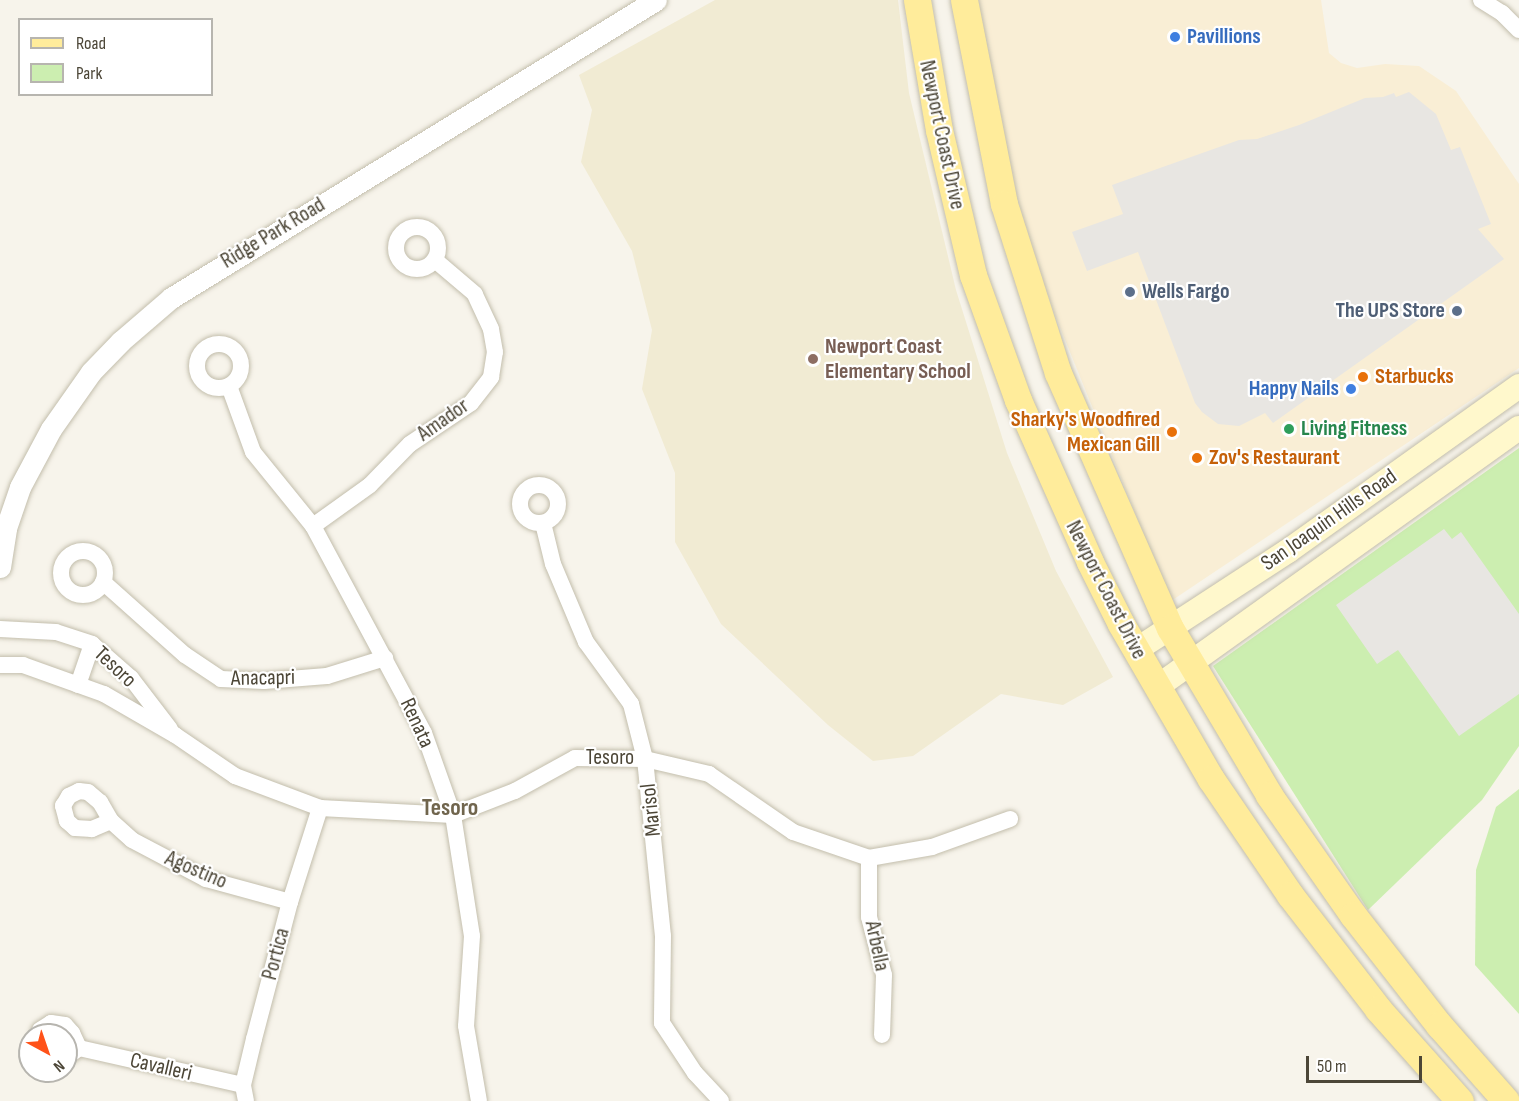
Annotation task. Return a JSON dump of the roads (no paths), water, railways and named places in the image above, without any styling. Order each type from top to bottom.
[{"type":"main road","name":"Newport Coast Drive","points":[[917,0],[939,130],[973,275],[1018,400],[1065,509],[1136,650],[1211,779],[1290,895],[1378,1009],[1460,1101]]},
{"type":"main road","name":"Newport Coast Drive","points":[[964,0],[1004,204],[1058,373],[1170,628],[1269,795],[1353,915],[1438,1025],[1506,1101]]},
{"type":"main road","name":"San Joaquin Hills Road","points":[[1136,650],[1288,551],[1519,386]]},
{"type":"main road","name":"San Joaquin Hills Road","points":[[1157,687],[1519,428]]},
{"type":"street","name":"Ridge Park Road","points":[[0,567],[6,528],[20,487],[51,429],[91,372],[121,341],[171,298],[656,0]]},
{"type":"street","points":[[1488,1],[1519,30]]},
{"type":"street","name":"Amador","points":[[313,526],[370,485],[410,444],[471,403],[491,377],[495,352],[491,329],[475,294],[435,260]]},
{"type":"street","name":"Renata","points":[[229,386],[253,452],[313,526],[385,658],[424,733],[453,815],[472,936],[466,1026],[479,1101]]},
{"type":"street","name":"Marisol","points":[[543,523],[554,564],[586,642],[631,704],[645,759],[663,936],[662,1023],[695,1072],[721,1101]]},
{"type":"street","name":"Anacapri","points":[[103,582],[185,656],[220,679],[264,681],[327,676],[385,658]]},
{"type":"street","name":"Tesoro","points":[[0,629],[56,632],[92,644],[131,678],[175,735]]},
{"type":"street","points":[[78,685],[92,644]]},
{"type":"street","name":"Tesoro","points":[[0,665],[23,665],[104,694],[175,735],[236,776],[320,808],[453,815],[515,791],[575,758],[645,759],[709,774],[794,832],[869,858],[932,847],[1010,819]]},
{"type":"street","name":"Portica","points":[[244,1093],[290,903],[320,808]]},
{"type":"street","name":"Agostino","points":[[111,821],[132,840],[206,879],[290,903]]},
{"type":"street","name":"Arbella","points":[[869,858],[869,917],[884,975],[882,1035]]},
{"type":"street","name":"Cavalleri","points":[[78,1054],[244,1093]]},
{"type":"place","name":"Pavillions","points":[[1175,37]]},
{"type":"place","name":"Wells Fargo","points":[[1130,292]]},
{"type":"place","name":"The UPS Store","points":[[1457,311]]},
{"type":"place","name":"Newport Coast Elementary School","points":[[813,359]]},
{"type":"place","name":"Starbucks","points":[[1363,377]]},
{"type":"place","name":"Happy Nails","points":[[1351,389]]},
{"type":"place","name":"Living Fitness","points":[[1289,429]]},
{"type":"place","name":"Sharky's Woodfired Mexican Gill","points":[[1172,432]]},
{"type":"place","name":"Zov's Restaurant","points":[[1197,458]]},
{"type":"district","name":"Tesoro","points":[[450,808]]}]
